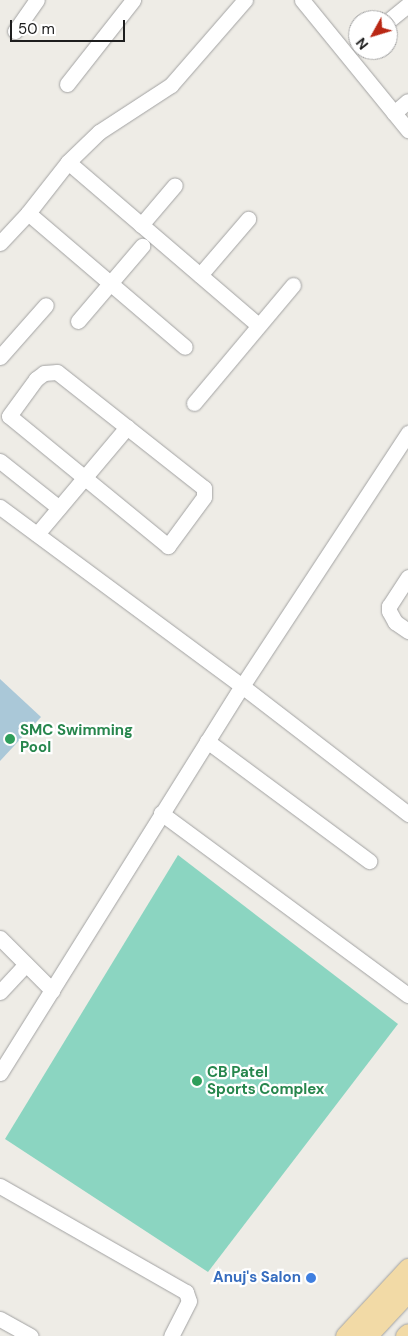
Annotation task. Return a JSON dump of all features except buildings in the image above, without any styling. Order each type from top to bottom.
[{"type":"main road","points":[[345,1336],[408,1268]]},
{"type":"main road","points":[[367,1336],[408,1292]]},
{"type":"main road","points":[[405,1336],[408,1333]]},
{"type":"street","points":[[15,31],[37,0]]},
{"type":"street","points":[[67,84],[133,0]]},
{"type":"street","points":[[0,244],[28,213],[68,162],[99,132],[171,85],[245,0]]},
{"type":"street","points":[[302,0],[348,46]]},
{"type":"street","points":[[398,13],[408,5]]},
{"type":"street","points":[[359,60],[394,113],[408,130]]},
{"type":"street","points":[[394,113],[408,101]]},
{"type":"street","points":[[68,162],[258,325]]},
{"type":"street","points":[[141,225],[174,184]]},
{"type":"street","points":[[28,213],[185,347]]},
{"type":"street","points":[[200,276],[248,219]]},
{"type":"street","points":[[78,321],[142,246]]},
{"type":"street","points":[[194,403],[292,284]]},
{"type":"street","points":[[0,357],[46,306]]},
{"type":"street","points":[[57,372],[204,488],[204,498],[168,546],[84,477],[4,422],[36,379],[44,373],[57,372]]},
{"type":"street","points":[[37,534],[127,427]]},
{"type":"street","points":[[2,1066],[52,990],[161,812],[408,433]]},
{"type":"street","points":[[0,461],[59,508]]},
{"type":"street","points":[[0,506],[242,686],[408,814]]},
{"type":"street","points":[[408,577],[389,606],[389,611],[395,622],[408,631]]},
{"type":"street","points":[[207,741],[369,861]]},
{"type":"street","points":[[161,812],[408,995]]},
{"type":"street","points":[[0,938],[52,990]]},
{"type":"street","points":[[0,992],[26,964]]},
{"type":"street","points":[[0,1186],[186,1292],[189,1301],[171,1336]]},
{"type":"street","points":[[0,1319],[31,1336]]},
{"type":"green space","name":"CB Patel Sports Complex","points":[[178,855],[398,1024],[208,1272],[5,1139]]},
{"type":"water","name":"SMC Swimming Pool","points":[[0,679],[41,717],[0,761]]},
{"type":"place","name":"SMC Swimming Pool","points":[[10,739]]},
{"type":"place","name":"CB Patel Sports Complex","points":[[197,1081]]},
{"type":"place","name":"Anuj's Salon","points":[[311,1278]]}]
